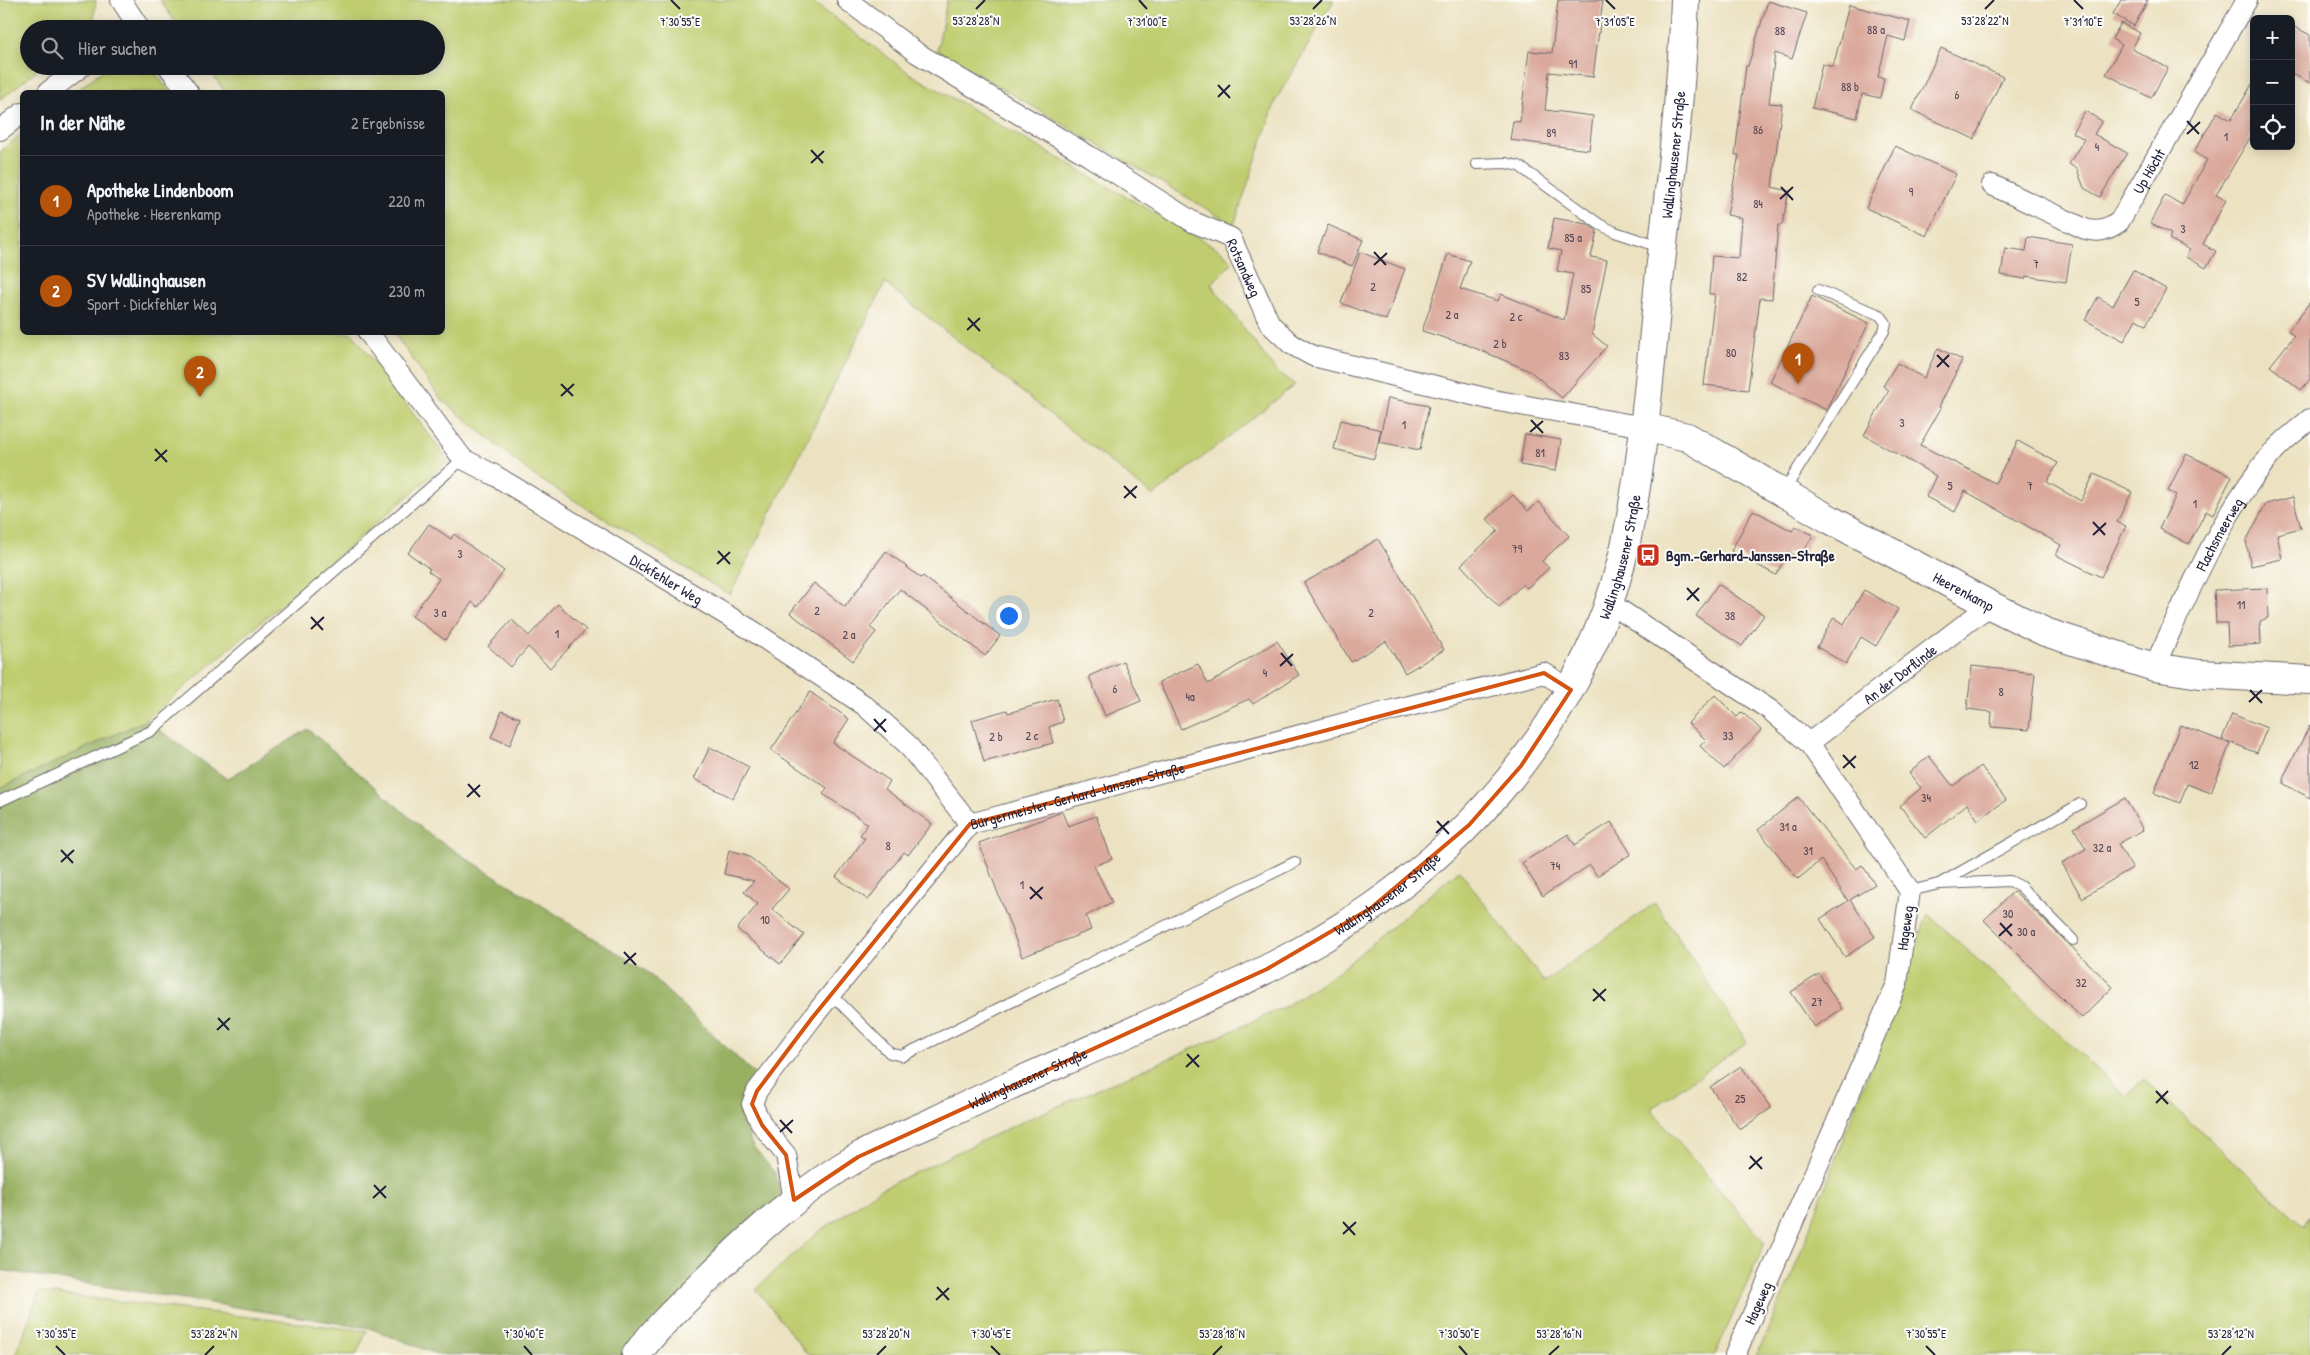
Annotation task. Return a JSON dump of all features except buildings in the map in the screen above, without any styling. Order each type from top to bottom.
[{"type":"street","points":[[121,0],[132,20]]},
{"type":"street","name":"Rotsandweg","points":[[847,0],[917,53],[1089,156],[1193,222],[1231,238],[1270,324],[1291,344],[1313,356],[1493,400],[1644,427]]},
{"type":"street","name":"Wallinghausener Straße","points":[[636,1355],[654,1331],[730,1257],[794,1200],[858,1157],[1004,1088],[1268,968],[1371,908],[1418,872],[1469,825],[1521,766],[1571,690],[1592,646],[1626,543],[1644,427],[1678,107],[1686,0]]},
{"type":"street","name":"Up Höcht","points":[[1992,185],[2085,229],[2096,232],[2108,230],[2119,222],[2247,0]]},
{"type":"street","points":[[51,90],[70,75]]},
{"type":"street","points":[[175,75],[186,90]]},
{"type":"street","points":[[0,130],[20,115]]},
{"type":"street","name":"Dickfehler Weg","points":[[370,335],[463,459],[494,475],[753,631],[864,704],[907,744],[970,824]]},
{"type":"street","name":"Flachsmeerweg","points":[[2154,667],[2204,560],[2251,480],[2277,448],[2310,419]]},
{"type":"street","name":"Heerenkamp","points":[[1644,427],[1687,437],[1990,605],[2045,632],[2154,667],[2200,674],[2310,680]]},
{"type":"street","name":"Hageweg","points":[[1608,602],[1770,710],[1809,743],[1910,891],[1897,984],[1735,1355]]},
{"type":"street","name":"An der Dorflinde","points":[[1809,743],[1990,605]]},
{"type":"street","name":"Bürgermeister-Gerhard-Janssen-Straße","points":[[794,1200],[786,1155],[762,1125],[752,1104],[757,1091],[970,824],[1393,710],[1544,673],[1571,690]]},
{"type":"lane","points":[[1478,164],[1506,163],[1519,166],[1599,224],[1615,232],[1663,248]]},
{"type":"lane","points":[[1784,492],[1884,331],[1886,324],[1880,315],[1818,290]]},
{"type":"lane","points":[[0,801],[151,731],[463,459]]},
{"type":"lane","points":[[1939,884],[2080,804]]},
{"type":"lane","points":[[832,995],[890,1053],[902,1056],[1295,862]]},
{"type":"lane","points":[[1910,891],[1939,884],[2010,881],[2020,886],[2073,940]]},
{"type":"highlighted area","points":[[1544,673],[1571,690],[1521,766],[1469,825],[1371,908],[1267,969],[858,1157],[794,1200],[786,1155],[762,1125],[752,1104],[757,1091],[812,1018],[970,824]]},
{"type":"green space","points":[[0,0],[96,0],[94,20],[20,20],[20,75],[31,75],[0,100]]},
{"type":"green space","points":[[160,0],[810,0],[912,75],[1220,250],[1233,262],[1211,284],[1275,370],[1295,385],[1153,496],[885,283],[730,595],[533,475],[440,398],[395,335],[445,335],[445,90],[224,90],[213,75],[445,75],[445,20],[174,20]]},
{"type":"green space","points":[[947,0],[1334,0],[1276,100],[1234,225],[937,50]]},
{"type":"green space","points":[[97,75],[157,75],[168,90],[78,90]]},
{"type":"green space","points":[[20,136],[20,335],[354,335],[449,461],[146,720],[0,788],[0,152]]},
{"type":"green space","points":[[146,720],[227,779],[308,729],[430,835],[646,971],[766,1085],[744,1121],[752,1145],[775,1173],[786,1215],[652,1355],[439,1355],[369,1328],[0,1270],[0,788]]},
{"type":"green space","points":[[1459,870],[1544,982],[1655,903],[1747,1042],[1651,1109],[1765,1243],[1715,1355],[808,1355],[756,1289],[816,1234],[880,1189],[1026,1120],[1286,1006],[1344,967]]},
{"type":"green space","points":[[1928,914],[2126,1096],[2144,1080],[2304,1226],[2310,1216],[2310,1355],[1757,1355],[1792,1275]]},
{"type":"green space","points":[[39,1292],[367,1331],[356,1355],[16,1355]]},
{"type":"place","name":"Apotheke Lindenboom","points":[[1798,384]]},
{"type":"place","name":"SV Wallinghausen","points":[[200,397]]},
{"type":"place","name":"Bgm.-Gerhard-Janssen-Straße","points":[[1648,555]]}]
